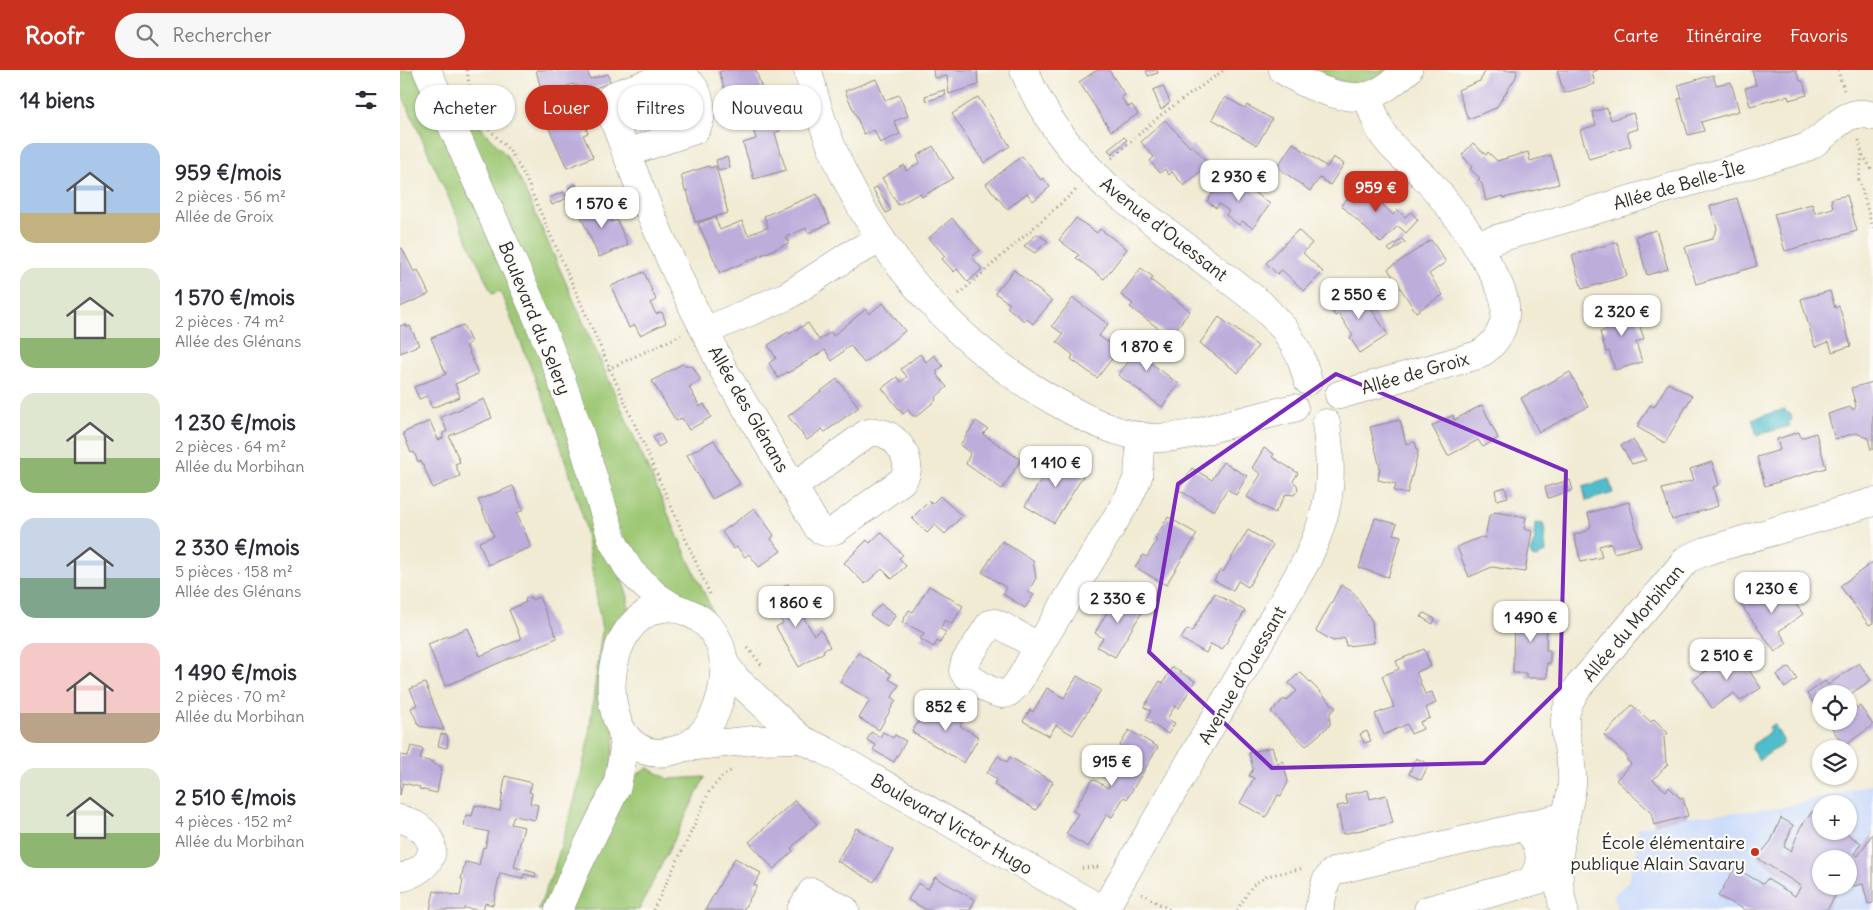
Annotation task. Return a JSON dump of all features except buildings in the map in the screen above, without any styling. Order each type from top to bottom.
[{"type":"street","name":"Boulevard du Selery","points":[[427,70],[536,314],[571,408],[613,542],[630,571],[656,596],[673,607]]},
{"type":"street","points":[[808,70],[822,120],[839,162],[858,202],[881,239],[903,270],[940,312],[967,339],[1020,380],[1069,409],[1113,429],[1141,436],[1166,438],[1179,436],[1294,408]]},
{"type":"street","name":"Avenue d'Ouessant","points":[[1024,70],[1030,86],[1053,124],[1094,174],[1109,188],[1261,304],[1285,330],[1294,344],[1301,358],[1308,381]]},
{"type":"street","points":[[1283,70],[1300,81],[1321,89],[1344,95],[1367,96],[1382,90],[1408,70]]},
{"type":"street","name":"Allée de Groix","points":[[1339,395],[1467,359],[1486,350],[1494,342],[1503,326],[1505,304],[1497,283],[1476,245],[1441,197],[1388,141],[1380,130],[1367,96]]},
{"type":"street","name":"Allée de Belle-Île","points":[[1476,245],[1805,148],[1824,137],[1840,120],[1862,115]]},
{"type":"street","name":"Allée des Glénans","points":[[626,153],[662,239],[723,369],[793,487]]},
{"type":"street","name":"Allée des Glénans","points":[[704,328],[787,296],[850,255],[881,239]]},
{"type":"street","points":[[1318,379],[1327,381],[1339,395],[1340,404],[1338,412],[1326,424],[1316,426],[1306,423],[1299,417],[1294,408],[1293,400],[1296,392],[1301,385],[1308,381],[1318,379]]},
{"type":"street","name":"Avenue d'Ouessant","points":[[1103,910],[1308,560],[1324,522],[1330,489],[1330,454],[1326,424]]},
{"type":"street","points":[[1039,647],[1129,496],[1138,477],[1141,436]]},
{"type":"street","name":"Allée du Morbihan","points":[[1564,910],[1559,890],[1558,874],[1572,782],[1564,724],[1569,700],[1588,674],[1683,563],[1693,556],[1873,502]]},
{"type":"street","name":"Boulevard du Selery","points":[[630,571],[636,607],[635,622]]},
{"type":"street","points":[[617,786],[645,761],[658,754],[669,753],[686,747],[700,736],[709,725],[718,706],[723,686],[725,664],[721,646],[702,619],[690,612],[673,607],[650,612],[635,622],[624,636],[619,649],[610,693],[616,720],[622,731],[632,743],[658,754]]},
{"type":"street","name":"Boulevard Victor Hugo","points":[[725,664],[736,679],[801,739],[826,751],[1103,910]]},
{"type":"street","points":[[559,910],[596,827],[617,786],[624,749],[622,731]]},
{"type":"street","name":"Boulevard Victor Hugo","points":[[686,747],[754,740],[801,739]]},
{"type":"street","points":[[1324,904],[1328,878],[1338,870],[1566,816]]},
{"type":"street","points":[[400,818],[412,822],[425,831],[432,842],[430,858],[419,870],[404,878],[400,877]]},
{"type":"street","points":[[1522,827],[1534,839],[1540,857],[1538,869],[1528,883]]},
{"type":"street","points":[[1428,910],[1558,874]]},
{"type":"street","points":[[801,910],[812,892],[845,910]]},
{"type":"path","points":[[467,70],[471,99],[484,124],[510,151],[524,175],[608,368],[712,597]]},
{"type":"path","points":[[1838,70],[1862,115],[1862,154],[1859,180],[1873,228]]},
{"type":"path","points":[[1862,154],[1873,172]]},
{"type":"path","points":[[608,368],[704,328]]},
{"type":"path","points":[[746,645],[762,666],[773,688],[763,705]]},
{"type":"path","points":[[653,910],[710,790],[722,777],[737,768]]},
{"type":"path","points":[[1237,910],[1252,886],[1267,876],[1324,863],[1338,870]]},
{"type":"highlighted area","points":[[1336,374],[1566,471],[1560,688],[1484,763],[1272,768],[1149,652],[1178,484]]},
{"type":"shaded area","name":"École élémentaire publique Alain Savary","points":[[1873,784],[1873,910],[1617,910],[1614,895],[1628,882],[1638,846],[1638,828],[1683,817],[1779,808],[1812,800],[1812,840],[1857,840],[1857,795],[1830,795]]},
{"type":"green space","points":[[400,70],[414,70],[421,85],[415,85],[415,123],[400,90]]},
{"type":"green space","points":[[1298,70],[1395,70],[1368,88]]},
{"type":"green space","points":[[418,130],[441,130],[534,337],[628,597],[611,776],[586,817],[548,910],[538,910],[554,869],[578,788],[588,742],[602,630],[584,521],[555,428],[500,291],[492,294]]},
{"type":"green space","points":[[467,130],[483,130],[506,155],[520,179],[706,596],[712,614],[680,599],[637,562],[619,528]]},
{"type":"green space","points":[[648,768],[669,779],[705,777],[639,910],[569,910],[627,789],[635,776]]},
{"type":"water","points":[[1785,409],[1786,413],[1790,413],[1792,416],[1791,421],[1788,422],[1790,426],[1757,435],[1752,419]]},
{"type":"water","points":[[1609,479],[1613,493],[1586,501],[1583,487]]},
{"type":"water","points":[[1535,523],[1544,524],[1546,552],[1536,558],[1532,557],[1530,552],[1535,539]]},
{"type":"water","points":[[1774,724],[1783,740],[1783,744],[1759,760],[1752,749],[1753,744],[1768,734],[1769,727]]},
{"type":"place","name":"École élémentaire publique Alain Savary","points":[[1755,852]]}]
